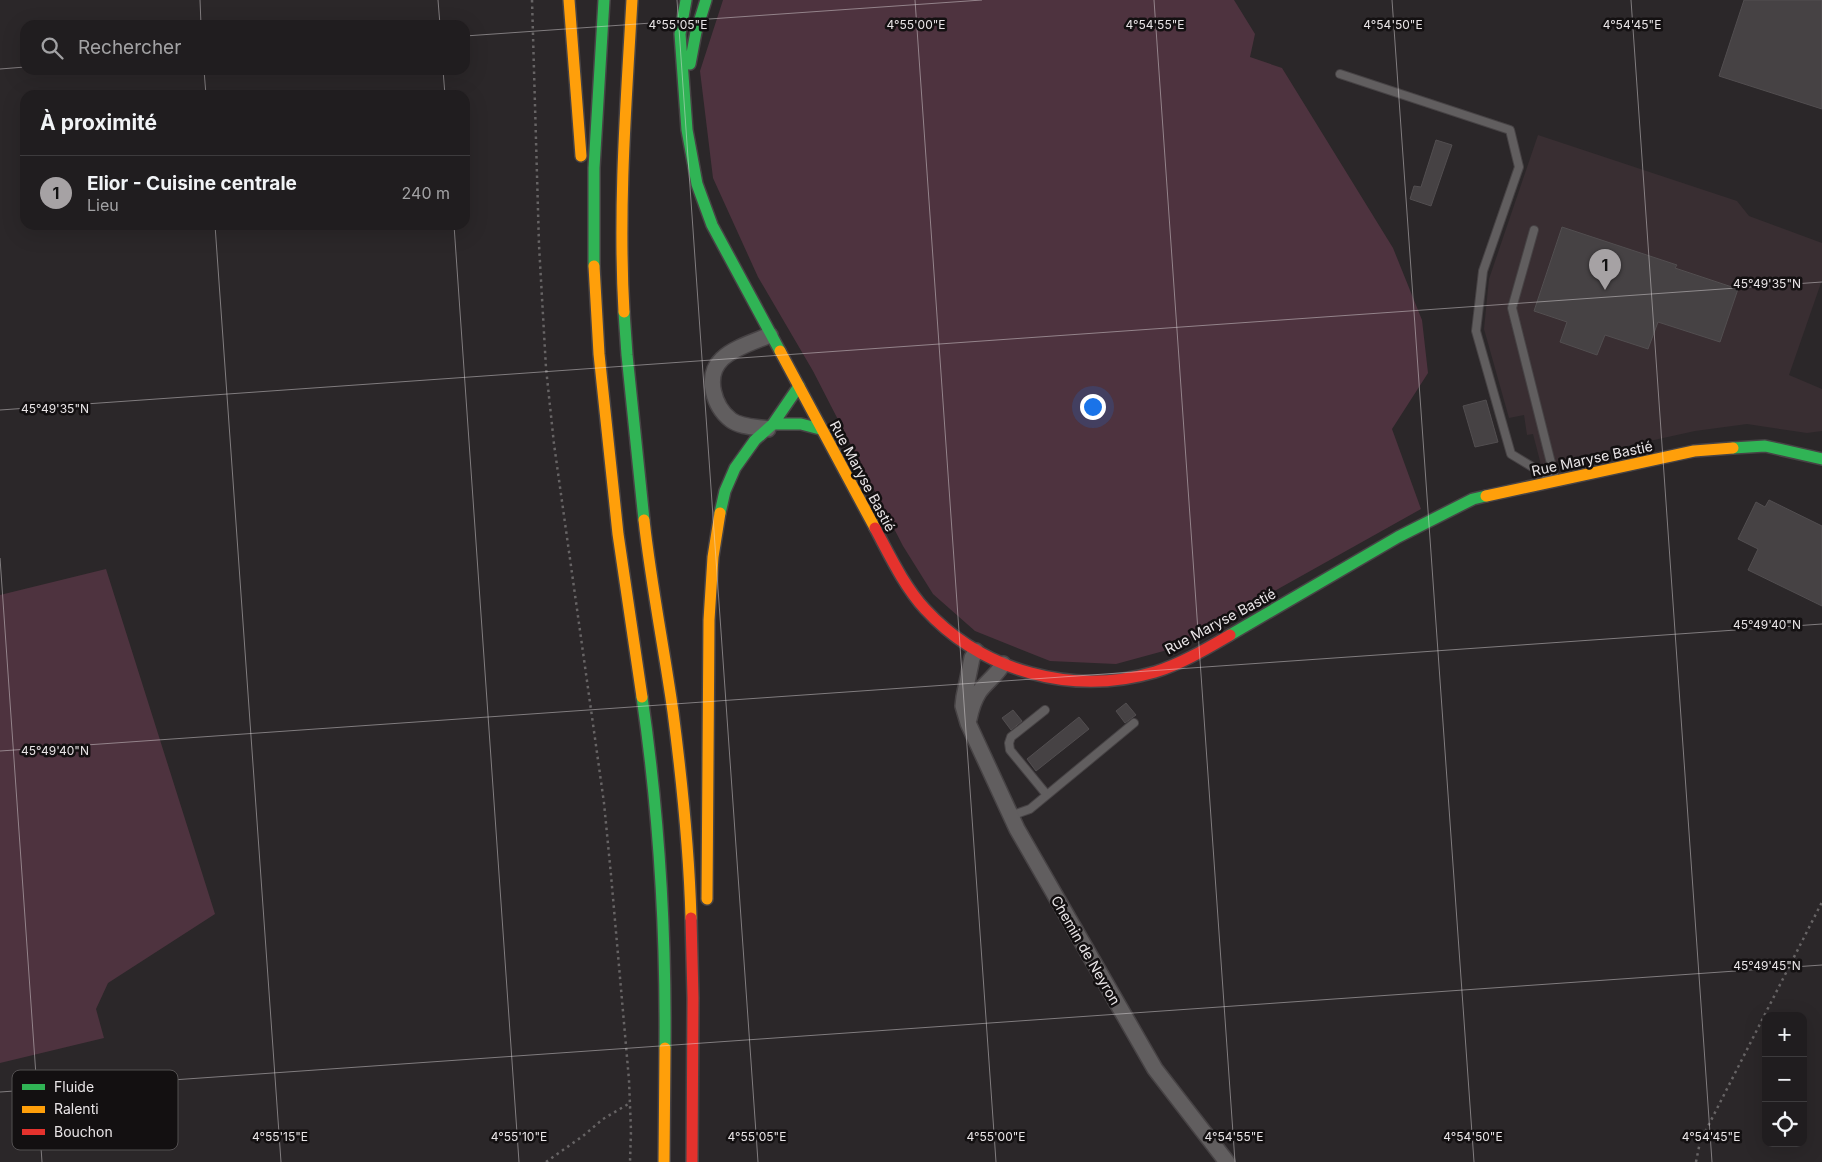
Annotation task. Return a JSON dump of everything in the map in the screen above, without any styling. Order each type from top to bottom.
[{"type":"main road","points":[[569,0],[574,79],[594,277],[599,354],[616,516],[654,792],[663,912],[665,1021],[664,1162]]},
{"type":"main road","points":[[594,277],[594,168],[604,0]]},
{"type":"main road","points":[[632,0],[623,161],[623,286],[632,407],[645,527],[663,639],[683,798],[692,934],[692,1162]]},
{"type":"main road","name":"Rue Maryse Bastié","points":[[686,0],[680,34],[691,159],[704,206],[712,226],[886,549],[924,608],[952,634],[976,650],[1003,664],[1029,674],[1079,681],[1128,678],[1154,672],[1179,662],[1209,646],[1398,537],[1473,499],[1694,451],[1765,446],[1822,459]]},
{"type":"main road","name":"Rue Maryse Bastié","points":[[684,96],[696,32],[706,0]]},
{"type":"main road","points":[[707,906],[709,620],[713,557],[721,505],[730,480],[745,454],[755,440],[770,427],[799,386]]},
{"type":"main road","points":[[770,427],[801,424],[820,429]]},
{"type":"main road","points":[[692,1068],[706,1049]]},
{"type":"street","points":[[770,335],[739,348],[721,359],[713,375],[713,391],[718,407],[732,421],[749,426],[770,427]]},
{"type":"street","name":"Chemin de Neyron","points":[[976,650],[972,658],[963,706],[968,723],[1014,823],[1155,1069],[1227,1162]]},
{"type":"street","points":[[968,723],[972,706],[980,690],[999,672],[1003,664]]},
{"type":"lane","points":[[1340,74],[1510,130],[1519,167],[1483,271],[1476,330],[1511,454],[1556,481]]},
{"type":"lane","points":[[1534,230],[1512,308],[1556,481]]},
{"type":"lane","points":[[1045,710],[1011,738],[1009,743],[1010,750],[1047,795]]},
{"type":"lane","points":[[1014,823],[1134,723]]},
{"type":"path","points":[[532,0],[539,245],[546,368],[554,444],[604,803],[617,935],[630,1103],[630,1162]]},
{"type":"path","points":[[1696,1162],[1700,1142],[1822,902]]},
{"type":"path","points":[[546,1162],[584,1136],[603,1119],[630,1103]]},
{"type":"shaded area","points":[[723,0],[1234,0],[1255,34],[1250,57],[1282,68],[1393,248],[1422,320],[1428,373],[1392,429],[1421,509],[1171,649],[1116,664],[1050,661],[975,631],[933,594],[903,546],[813,371],[758,277],[713,178],[700,71]]},
{"type":"shaded area","points":[[1538,135],[1737,201],[1749,216],[1822,243],[1822,280],[1789,375],[1822,389],[1822,431],[1807,433],[1747,424],[1695,431],[1541,465],[1533,434],[1527,435],[1524,415],[1509,418],[1484,329],[1489,279]]},
{"type":"shaded area","points":[[106,569],[215,914],[108,983],[96,1009],[104,1038],[0,1063],[0,595]]},
{"type":"building","points":[[1744,0],[1822,0],[1822,109],[1719,76]]},
{"type":"building","points":[[1436,140],[1452,145],[1431,206],[1410,199],[1414,186],[1421,187]]},
{"type":"building","points":[[1562,227],[1677,265],[1675,268],[1738,289],[1720,342],[1658,322],[1648,349],[1605,335],[1597,355],[1560,342],[1567,322],[1534,311]]},
{"type":"building","points":[[1486,400],[1498,442],[1475,447],[1463,406]]},
{"type":"building","points":[[1769,500],[1822,526],[1822,606],[1748,570],[1758,549],[1738,539],[1756,502],[1765,507]]},
{"type":"building","points":[[1126,703],[1136,715],[1125,723],[1116,711]]},
{"type":"building","points":[[1013,710],[1022,721],[1011,730],[1002,718]]},
{"type":"building","points":[[1079,717],[1089,729],[1036,771],[1027,759]]},
{"type":"traffic: fast","points":[[594,266],[594,168],[604,0]]},
{"type":"traffic: fast","points":[[686,0],[680,34],[687,130],[697,184],[712,225],[780,351]]},
{"type":"traffic: fast","points":[[690,64],[696,32],[706,0]]},
{"type":"traffic: fast","points":[[624,312],[644,520]]},
{"type":"traffic: fast","points":[[720,513],[725,491],[735,468],[755,440],[773,424],[799,386]]},
{"type":"traffic: fast","points":[[773,424],[801,424],[820,429]]},
{"type":"traffic: fast","points":[[1733,448],[1765,446],[1822,459]]},
{"type":"traffic: fast","points":[[1230,635],[1398,537],[1473,499],[1486,496]]},
{"type":"traffic: fast","points":[[642,697],[653,784],[663,916],[665,1048]]},
{"type":"traffic: slow","points":[[569,0],[581,156]]},
{"type":"traffic: slow","points":[[624,312],[622,195],[632,0]]},
{"type":"traffic: slow","points":[[594,266],[599,354],[618,534],[642,697]]},
{"type":"traffic: slow","points":[[780,351],[875,528]]},
{"type":"traffic: slow","points":[[1486,496],[1694,451],[1733,448]]},
{"type":"traffic: slow","points":[[707,899],[709,620],[713,557],[720,513]]},
{"type":"traffic: slow","points":[[644,520],[673,712],[687,841],[691,918]]},
{"type":"traffic: slow","points":[[664,1162],[665,1048]]},
{"type":"traffic: jam","points":[[875,528],[910,591],[925,609],[948,631],[974,649],[1002,663],[1031,673],[1061,679],[1093,681],[1124,679],[1155,672],[1174,665],[1230,635]]},
{"type":"traffic: jam","points":[[691,918],[693,998],[692,1162]]},
{"type":"place","name":"Elior - Cuisine centrale","points":[[1605,290]]}]
